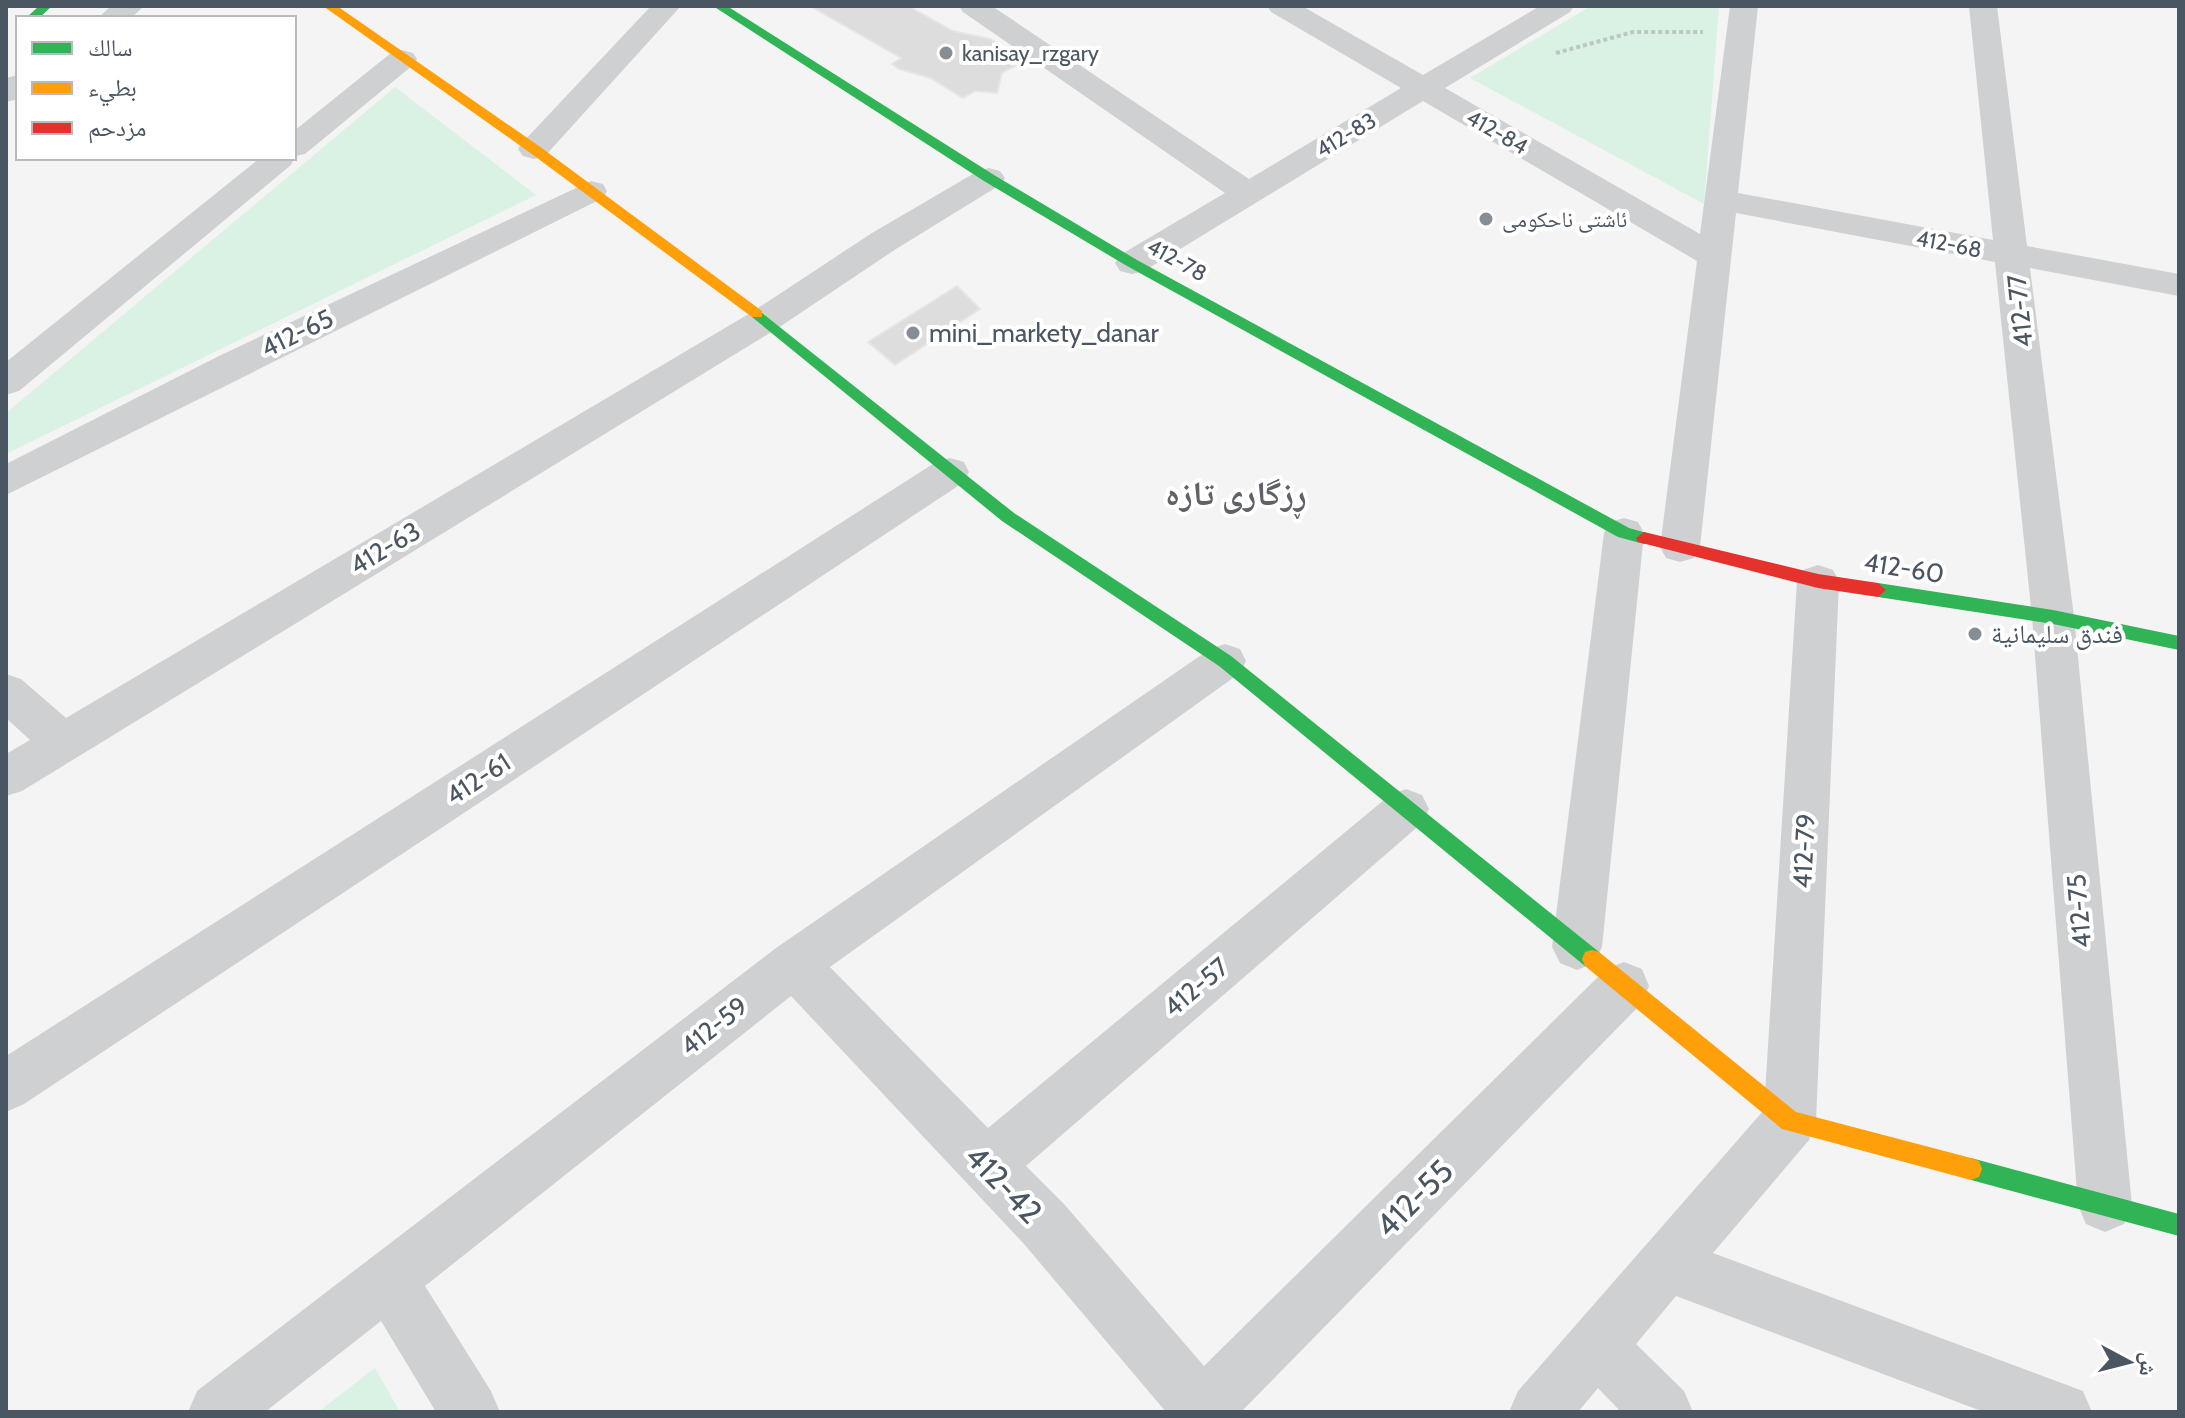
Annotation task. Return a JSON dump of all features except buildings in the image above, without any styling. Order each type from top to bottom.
[{"type":"street","points":[[329,6],[534,149],[765,320],[1008,517],[1225,661],[1790,1121],[2179,1225]]},
{"type":"street","points":[[534,149],[667,6]]},
{"type":"street","name":"412-78","points":[[719,6],[989,178],[1132,263],[1624,533]]},
{"type":"street","points":[[973,6],[1249,194]]},
{"type":"street","name":"412-84","points":[[1281,6],[1713,256]]},
{"type":"street","name":"412-83","points":[[1132,263],[1560,6]]},
{"type":"street","name":"412-77","points":[[1983,6],[2053,617]]},
{"type":"street","points":[[1680,547],[1741,20]]},
{"type":"street","points":[[296,145],[402,59]]},
{"type":"street","points":[[6,382],[278,160]]},
{"type":"street","points":[[765,320],[884,241],[989,178]]},
{"type":"street","name":"412-65","points":[[6,481],[232,365],[591,191]]},
{"type":"street","name":"412-68","points":[[1720,200],[2014,257],[2179,285]]},
{"type":"street","name":"412-63","points":[[6,777],[765,320]]},
{"type":"street","name":"412-61","points":[[6,1086],[950,472]]},
{"type":"street","points":[[1577,947],[1624,533]]},
{"type":"street","name":"412-60","points":[[1624,533],[1818,581],[2053,617],[2179,643]]},
{"type":"street","name":"412-79","points":[[1790,1121],[1818,581]]},
{"type":"street","name":"412-75","points":[[2053,617],[2105,1205]]},
{"type":"street","name":"412-59","points":[[218,1412],[794,964],[1225,661]]},
{"type":"street","points":[[6,692],[63,742]]},
{"type":"street","name":"412-57","points":[[986,1165],[1406,809]]},
{"type":"street","name":"412-42","points":[[794,964],[1044,1224],[1204,1411]]},
{"type":"street","name":"412-55","points":[[1204,1411],[1624,986]]},
{"type":"street","points":[[1539,1412],[1790,1121]]},
{"type":"street","points":[[1667,1264],[2062,1412]]},
{"type":"street","points":[[388,1280],[470,1412]]},
{"type":"street","points":[[1596,1345],[1663,1412]]},
{"type":"path","points":[[1493,46],[1511,55],[1531,57],[1570,50],[1633,32],[1741,20]]},
{"type":"green space","points":[[1591,6],[1719,6],[1704,204],[1470,78]]},
{"type":"green space","points":[[395,87],[536,195],[6,454],[6,413]]},
{"type":"green space","points":[[375,1368],[400,1412],[318,1412]]},
{"type":"traffic: fast","points":[[34,16],[46,6]]},
{"type":"traffic: fast","points":[[719,6],[989,178],[1132,263],[1624,533],[1644,538]]},
{"type":"traffic: fast","points":[[757,314],[1008,517],[1225,661],[1592,959]]},
{"type":"traffic: fast","points":[[1878,590],[2053,617],[2179,643]]},
{"type":"traffic: fast","points":[[1971,1169],[2179,1225]]},
{"type":"traffic: slow","points":[[329,6],[534,149],[757,314]]},
{"type":"traffic: slow","points":[[1592,959],[1790,1121],[1971,1169]]},
{"type":"traffic: jam","points":[[1644,538],[1818,581],[1878,590]]},
{"type":"place","name":"kanisay_rzgary","points":[[946,53]]},
{"type":"place","name":"ئاشتی ناحکومی","points":[[1486,219]]},
{"type":"place","name":"mini_markety_danar","points":[[913,333]]},
{"type":"place","name":"فندق سليمانية","points":[[1975,634]]},
{"type":"district","name":"ڕزگاری تازە","points":[[1236,493]]}]
